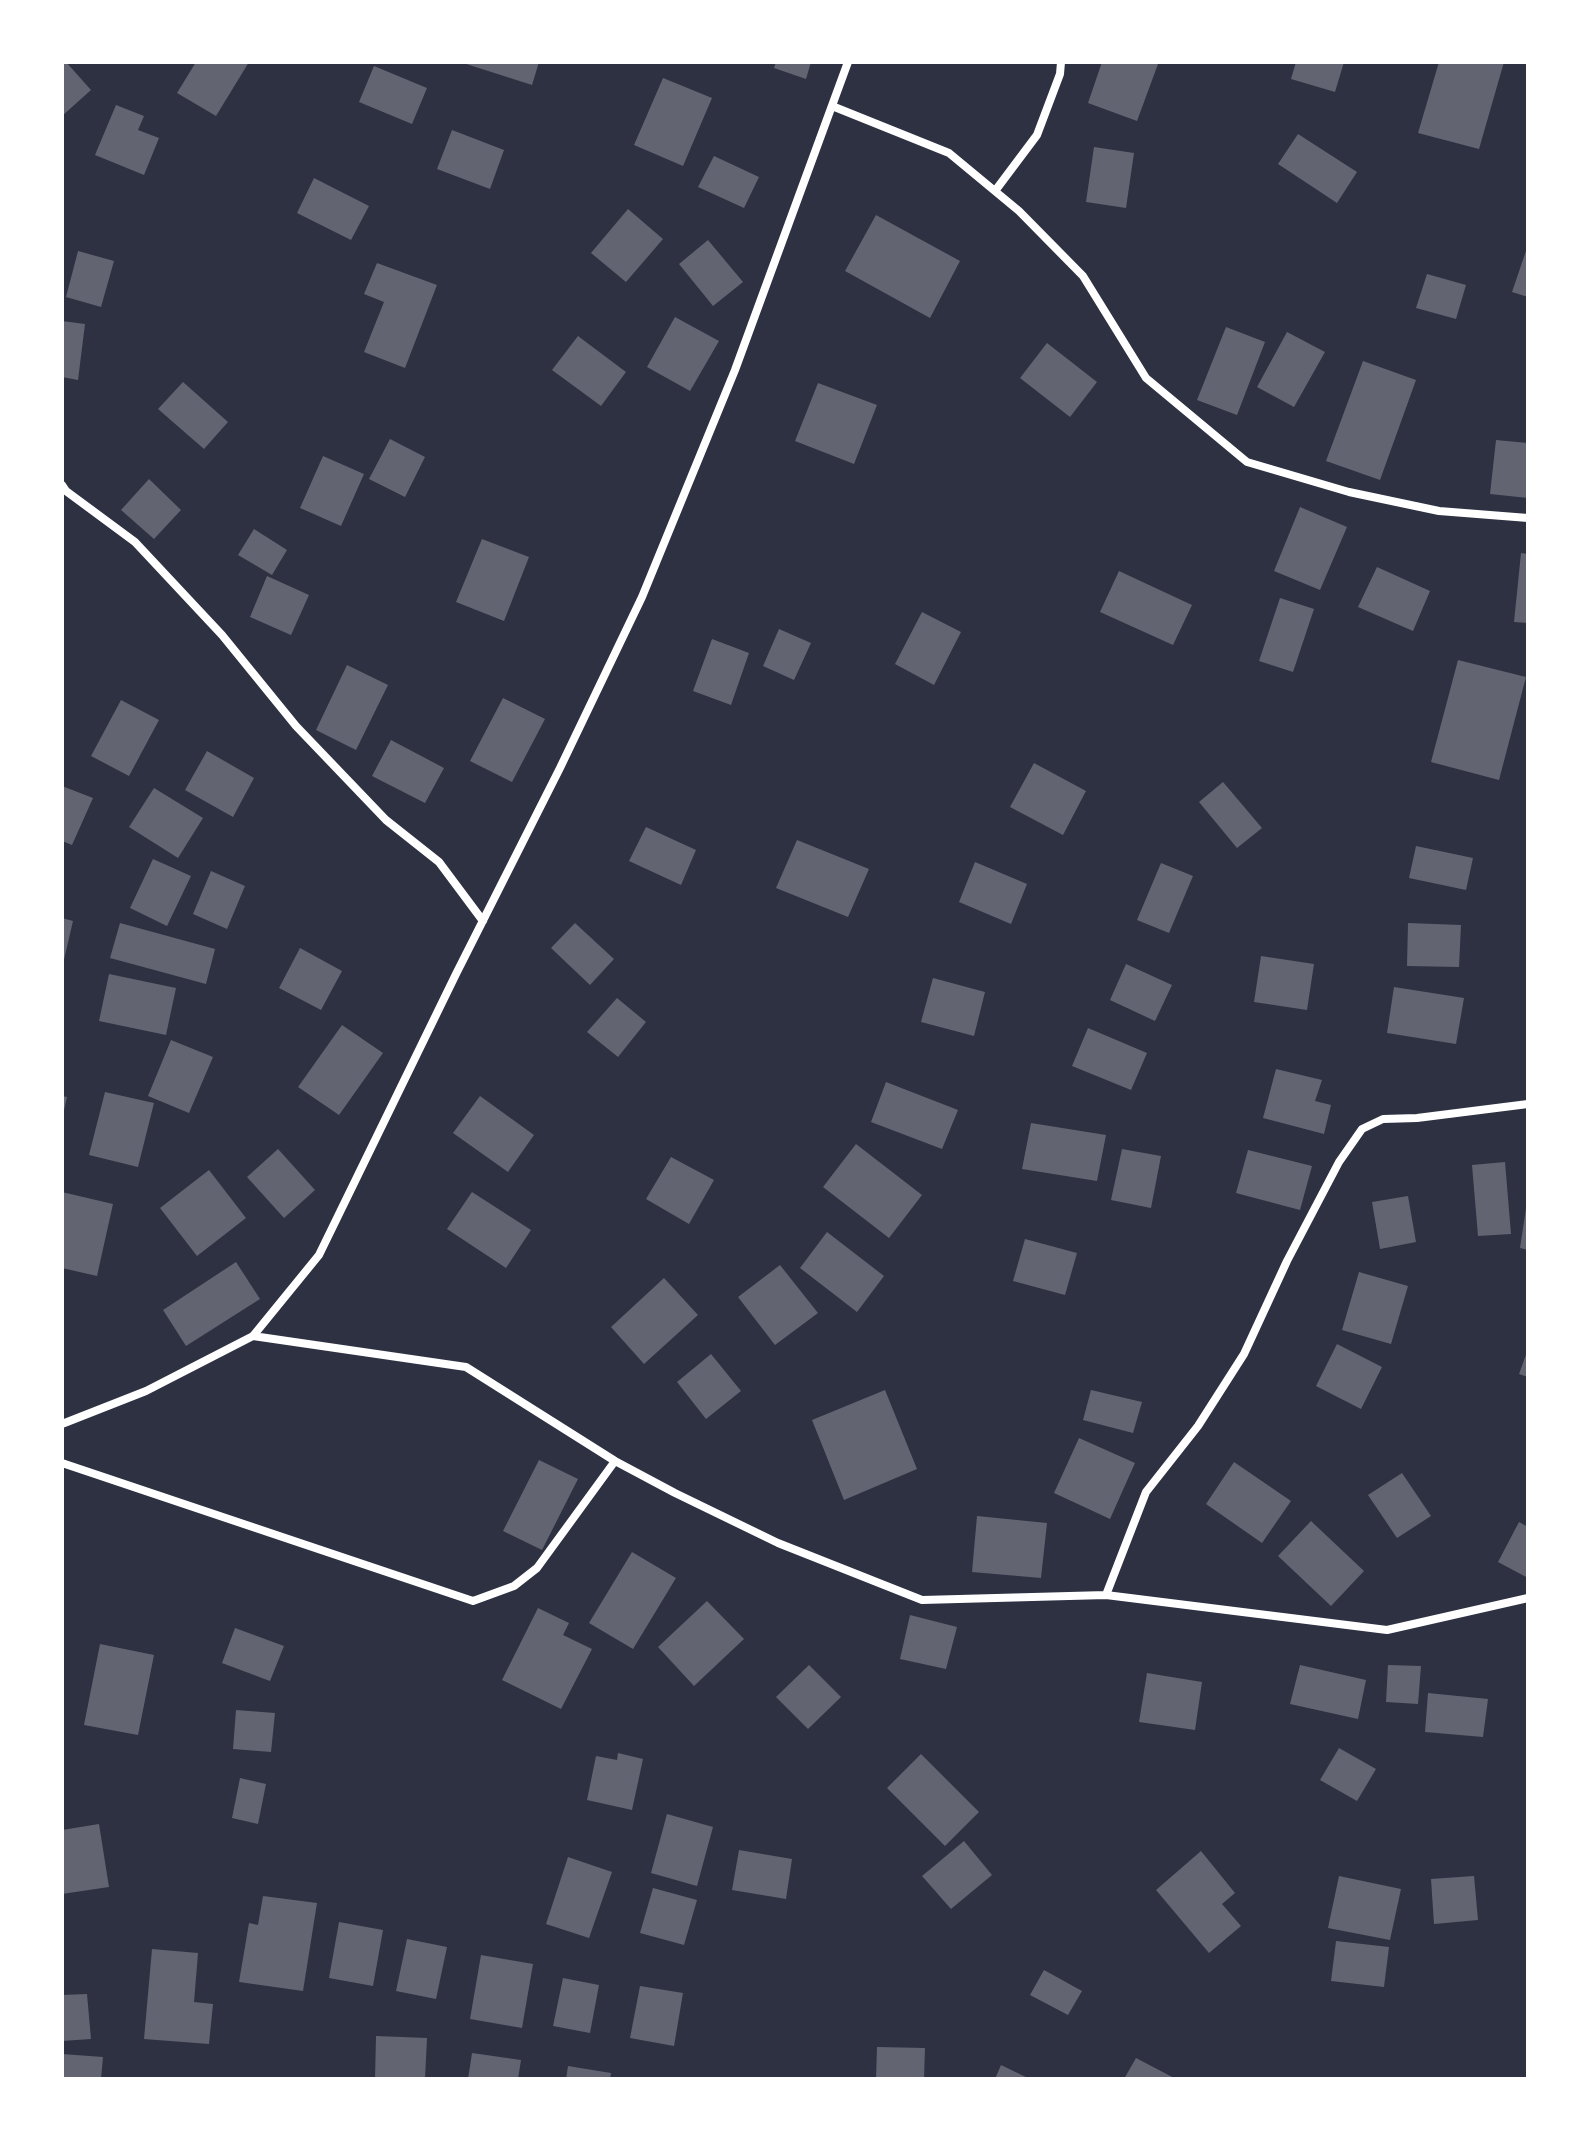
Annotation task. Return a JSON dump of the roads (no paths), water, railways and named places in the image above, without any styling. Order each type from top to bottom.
[{"type":"street","points":[[62,1424],[146,1391],[253,1336],[319,1255],[642,597],[735,370],[848,62]]},
{"type":"street","points":[[995,191],[1037,135],[1060,74],[1061,62]]},
{"type":"street","points":[[832,106],[949,153],[1019,211],[1083,276],[1146,378],[1247,462],[1349,492],[1439,511],[1528,518]]},
{"type":"street","points":[[62,485],[135,542],[222,635],[296,726],[386,820],[439,862],[483,921]]},
{"type":"street","points":[[1106,1595],[1146,1492],[1198,1426],[1244,1354],[1294,1247],[1339,1162],[1362,1129],[1383,1119],[1417,1118],[1528,1104]]},
{"type":"street","points":[[253,1336],[466,1367],[615,1461],[675,1493],[778,1543],[922,1600],[1106,1595],[1387,1630],[1528,1598]]},
{"type":"street","points":[[62,1463],[473,1601],[514,1586],[537,1568],[615,1461]]}]
